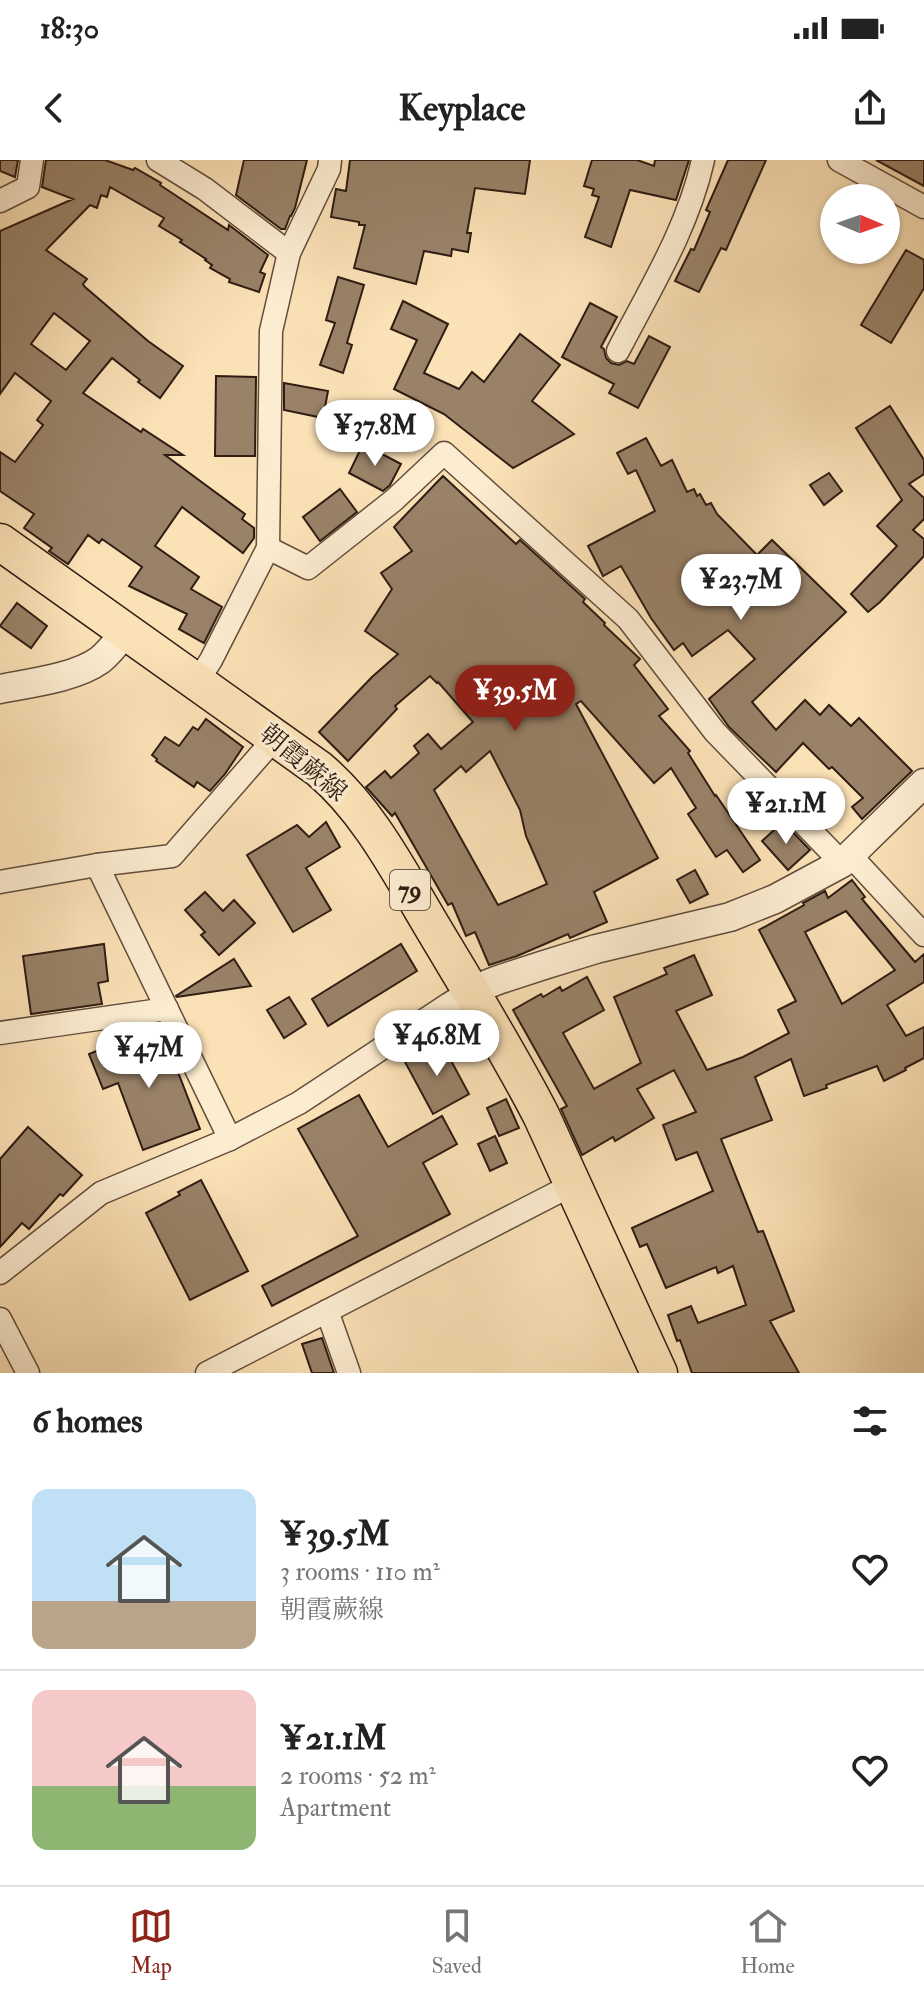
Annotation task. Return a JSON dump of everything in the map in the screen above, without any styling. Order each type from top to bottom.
[{"type":"main road","name":"朝霞蕨線","points":[[0,542],[319,769],[366,820],[541,1115],[659,1373]]},
{"type":"street","points":[[0,201],[28,187],[32,160]]},
{"type":"street","points":[[158,160],[205,189],[289,253]]},
{"type":"street","points":[[197,682],[268,548],[271,331],[289,253],[329,169],[330,160]]},
{"type":"street","points":[[618,351],[680,233],[703,160]]},
{"type":"street","points":[[839,160],[924,207]]},
{"type":"street","points":[[268,548],[308,568],[394,500],[444,453],[628,619],[715,732],[924,935]]},
{"type":"street","points":[[0,689],[69,674],[90,666],[102,658],[126,631]]},
{"type":"street","points":[[0,882],[172,856],[275,738]]},
{"type":"street","points":[[0,1273],[101,1193],[230,1139],[299,1103],[470,991],[575,955],[730,917],[775,899],[846,859],[924,783]]},
{"type":"street","points":[[97,865],[230,1139]]},
{"type":"street","points":[[0,1033],[167,1009]]},
{"type":"street","points":[[207,1373],[572,1185]]},
{"type":"street","points":[[327,1311],[349,1373]]},
{"type":"street","points":[[0,1319],[28,1373]]},
{"type":"building","points":[[0,160],[18,160],[15,177],[0,171]]},
{"type":"building","points":[[46,160],[105,160],[133,170],[135,168],[228,230],[229,225],[268,255],[260,272],[265,274],[259,292],[229,282],[230,279],[210,268],[212,265],[206,259],[159,226],[164,218],[110,187],[107,197],[101,195],[97,208],[90,205],[46,250],[87,279],[83,284],[85,287],[148,341],[183,366],[160,398],[112,358],[83,393],[141,432],[143,429],[183,455],[165,455],[245,514],[242,519],[254,528],[254,538],[243,553],[182,507],[155,546],[199,577],[191,589],[222,607],[204,643],[179,629],[187,614],[129,586],[142,567],[102,539],[99,543],[88,535],[68,564],[24,528],[34,514],[0,491],[0,452],[15,462],[43,425],[37,420],[51,401],[15,373],[0,394],[0,231],[73,199],[42,187]],"holes":[[[54,313],[90,341],[66,370],[31,344]]]},
{"type":"building","points":[[244,160],[307,160],[295,208],[285,229],[236,195]]},
{"type":"building","points":[[350,160],[530,160],[525,194],[475,188],[467,233],[471,233],[468,252],[452,249],[451,256],[424,251],[416,284],[354,268],[365,225],[331,217],[336,189],[346,191]]},
{"type":"building","points":[[592,160],[637,160],[654,166],[655,160],[689,160],[676,200],[630,190],[611,247],[585,237],[599,197],[592,195],[594,189],[584,186]]},
{"type":"building","points":[[728,160],[766,160],[726,250],[721,248],[699,292],[675,281],[691,249],[694,250],[710,212],[706,210]]},
{"type":"building","points":[[876,160],[924,160],[924,186]]},
{"type":"building","points":[[906,250],[924,260],[924,288],[891,343],[861,325]]},
{"type":"building","points":[[338,277],[364,285],[347,343],[352,345],[343,373],[320,365],[335,323],[326,320]]},
{"type":"building","points":[[403,301],[448,324],[424,373],[459,389],[472,372],[484,382],[520,334],[560,365],[532,401],[574,434],[513,468],[444,414],[394,389],[417,340],[391,329]]},
{"type":"building","points":[[590,303],[617,317],[601,347],[611,363],[619,365],[627,361],[634,364],[649,336],[670,347],[638,408],[609,393],[614,384],[562,357]]},
{"type":"building","points":[[216,376],[256,377],[255,456],[215,456]]},
{"type":"building","points":[[284,383],[328,391],[323,418],[284,410]]},
{"type":"building","points":[[890,406],[924,460],[924,474],[909,484],[924,498],[924,519],[913,530],[924,539],[924,556],[868,612],[851,594],[897,546],[877,526],[902,500],[856,428]]},
{"type":"building","points":[[646,438],[661,466],[672,460],[687,492],[694,489],[706,505],[711,503],[717,514],[757,555],[772,540],[846,612],[752,702],[776,730],[805,700],[820,715],[829,705],[851,726],[859,718],[912,771],[862,819],[852,807],[863,798],[803,743],[776,772],[729,727],[709,699],[755,659],[728,630],[692,656],[683,643],[674,650],[621,566],[603,576],[588,546],[655,511],[636,470],[628,474],[617,453]]},
{"type":"building","points":[[363,444],[401,464],[390,485],[383,491],[349,473]]},
{"type":"building","points":[[829,473],[842,491],[824,505],[810,485]]},
{"type":"building","points":[[443,476],[516,544],[520,540],[585,599],[583,602],[604,625],[640,659],[634,665],[668,709],[659,716],[690,751],[688,753],[715,796],[760,860],[743,872],[727,850],[716,857],[688,814],[696,808],[671,768],[654,783],[581,701],[576,704],[658,858],[594,892],[607,922],[489,965],[475,932],[466,936],[452,903],[448,905],[395,813],[392,816],[366,787],[385,771],[391,778],[419,753],[414,746],[428,734],[441,749],[473,722],[430,676],[395,706],[397,709],[348,761],[319,732],[398,654],[365,631],[392,589],[381,573],[412,551],[394,527]],"holes":[[[490,751],[520,810],[526,836],[547,884],[498,905],[434,790],[461,766],[466,772]]]},
{"type":"building","points":[[340,489],[357,512],[320,541],[303,517]]},
{"type":"building","points":[[17,603],[47,626],[31,648],[0,626]]},
{"type":"building","points":[[206,719],[243,747],[210,791],[197,782],[194,787],[152,755],[165,737],[179,746],[193,727],[198,730]]},
{"type":"building","points":[[326,822],[340,847],[306,868],[331,910],[293,932],[247,855],[297,825],[309,837]]},
{"type":"building","points":[[783,822],[810,850],[788,870],[762,841]]},
{"type":"building","points":[[695,870],[708,894],[690,903],[677,880]]},
{"type":"building","points":[[852,880],[865,897],[862,899],[915,962],[924,954],[924,982],[887,1005],[906,1036],[924,1027],[924,1058],[884,1081],[877,1066],[804,1096],[791,1059],[755,1077],[772,1120],[721,1139],[758,1232],[763,1231],[794,1311],[770,1321],[799,1373],[692,1373],[668,1315],[691,1306],[698,1323],[746,1305],[733,1266],[718,1273],[716,1267],[666,1288],[647,1244],[640,1247],[632,1228],[713,1191],[697,1152],[676,1160],[663,1125],[696,1112],[674,1070],[637,1089],[654,1118],[615,1141],[613,1137],[582,1155],[561,1109],[567,1106],[513,1010],[541,994],[543,997],[560,987],[562,991],[587,977],[604,1010],[563,1033],[594,1089],[641,1063],[614,997],[667,974],[664,968],[694,955],[712,995],[676,1011],[707,1070],[743,1057],[789,1033],[778,1010],[796,1001],[759,930],[825,891],[828,898]],"holes":[[[846,911],[895,970],[842,1004],[805,932]]]},
{"type":"building","points":[[205,892],[223,911],[234,900],[255,923],[219,955],[201,935],[205,932],[185,910]]},
{"type":"building","points":[[104,944],[108,981],[98,983],[102,1004],[31,1014],[23,956]]},
{"type":"building","points":[[401,944],[417,971],[328,1026],[312,999]]},
{"type":"building","points":[[234,959],[251,986],[176,996]]},
{"type":"building","points":[[289,997],[306,1024],[284,1038],[267,1010]]},
{"type":"building","points":[[164,1036],[200,1129],[143,1150],[118,1083],[103,1089],[89,1054],[114,1044],[117,1053]]},
{"type":"building","points":[[441,1042],[469,1094],[433,1114],[405,1062]]},
{"type":"building","points":[[359,1095],[388,1147],[442,1116],[457,1144],[423,1163],[450,1214],[272,1306],[262,1286],[358,1236],[298,1129]]},
{"type":"building","points":[[506,1099],[519,1128],[499,1136],[487,1108]]},
{"type":"building","points":[[28,1127],[82,1175],[29,1229],[22,1223],[0,1247],[0,1159]]},
{"type":"building","points":[[495,1136],[507,1163],[490,1171],[478,1144]]},
{"type":"building","points":[[201,1180],[248,1271],[190,1300],[146,1213]]},
{"type":"building","points":[[322,1338],[334,1373],[312,1373],[302,1344]]}]
